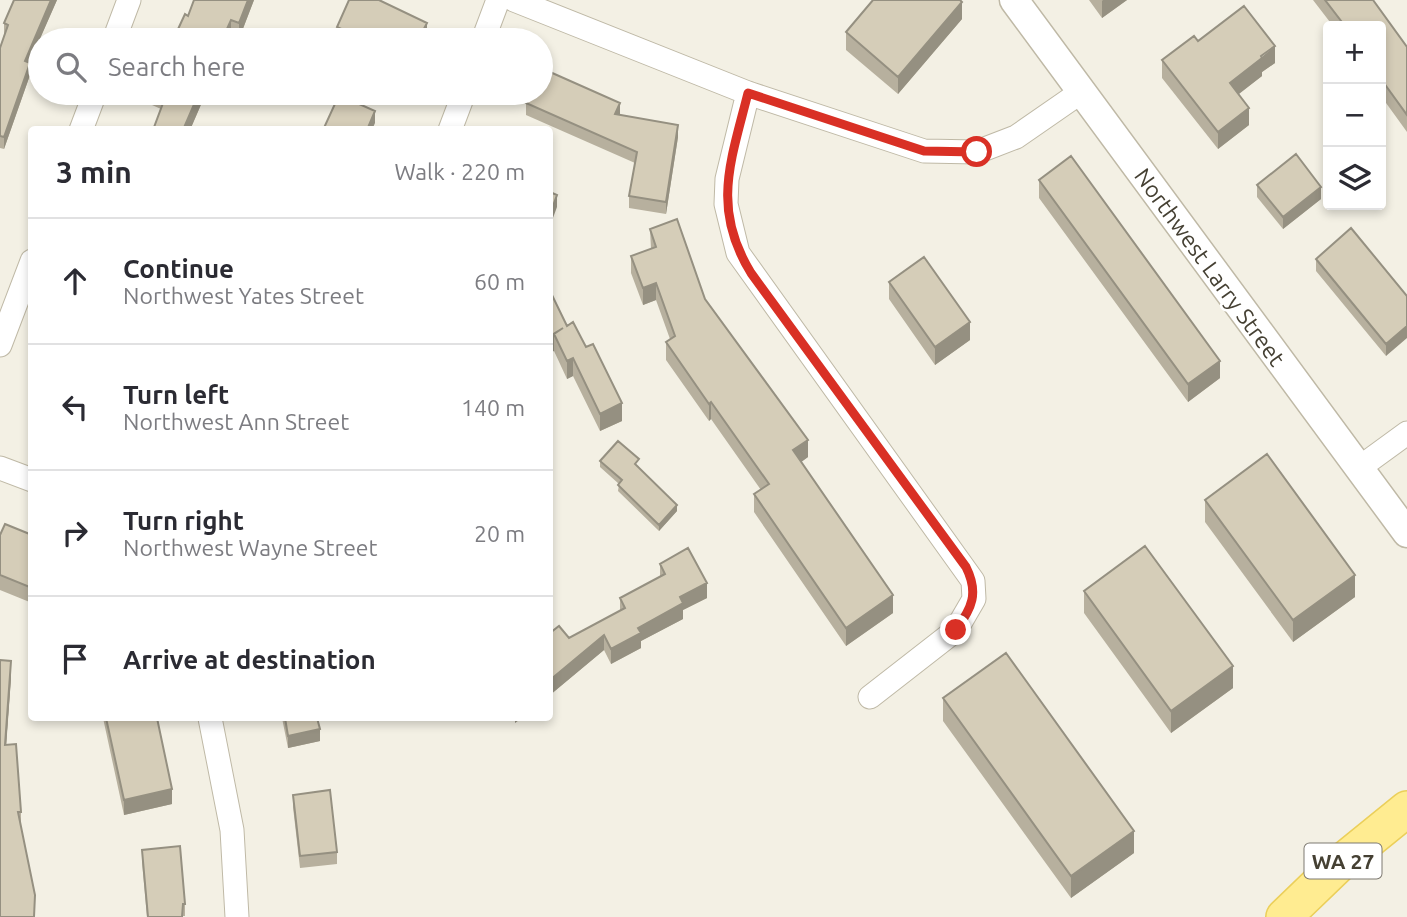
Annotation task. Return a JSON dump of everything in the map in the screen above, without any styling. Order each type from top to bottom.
[{"type":"main road","name":"WA 27","points":[[1284,917],[1338,865],[1407,809]]},
{"type":"street","points":[[118,28],[129,0]]},
{"type":"street","points":[[488,28],[498,0]]},
{"type":"street","points":[[514,0],[748,93],[924,151],[977,152],[1016,137],[1081,92]]},
{"type":"street","name":"Northwest Larry Street","points":[[1014,0],[1407,533]]},
{"type":"street","points":[[748,93],[727,179],[726,204],[738,253],[966,567],[973,581],[974,599],[956,630],[870,697]]},
{"type":"street","points":[[82,126],[90,105]]},
{"type":"street","points":[[452,126],[459,105]]},
{"type":"street","points":[[0,345],[5,319],[28,270]]},
{"type":"street","points":[[1359,468],[1407,432]]},
{"type":"street","points":[[0,468],[28,478]]},
{"type":"street","points":[[211,721],[232,830],[237,917]]},
{"type":"building","points":[[14,0],[51,0],[39,28],[28,28],[28,54],[25,61],[28,62],[28,69],[4,137],[0,136],[0,48],[8,25],[4,23]]},
{"type":"building","points":[[194,0],[248,0],[239,23],[231,20],[227,28],[179,28],[185,14],[188,16]]},
{"type":"building","points":[[349,0],[379,0],[427,23],[424,28],[337,27]]},
{"type":"building","points":[[873,0],[962,2],[898,77],[846,32]]},
{"type":"building","points":[[1325,0],[1373,0],[1407,47],[1407,115],[1386,86],[1386,21],[1341,21]]},
{"type":"building","points":[[1244,6],[1275,46],[1230,83],[1249,108],[1218,132],[1162,60],[1194,36],[1198,41]]},
{"type":"building","points":[[553,73],[620,103],[615,114],[678,125],[666,202],[629,196],[637,152],[531,105],[553,105]]},
{"type":"building","points":[[162,105],[194,105],[185,126],[154,126]]},
{"type":"building","points":[[334,105],[362,105],[375,111],[369,126],[325,126]]},
{"type":"building","points":[[1296,154],[1321,187],[1283,217],[1257,185]]},
{"type":"building","points":[[1071,156],[1220,361],[1188,384],[1039,180]]},
{"type":"building","points":[[677,219],[705,299],[808,440],[793,450],[893,595],[846,628],[754,494],[769,484],[666,342],[675,336],[656,283],[643,288],[631,256],[656,247],[650,229]]},
{"type":"building","points":[[1351,228],[1407,296],[1407,326],[1386,344],[1316,259]]},
{"type":"building","points":[[924,257],[970,322],[935,347],[889,282]]},
{"type":"building","points":[[553,297],[567,326],[573,322],[586,347],[593,344],[622,403],[600,414],[573,358],[567,361],[554,334],[563,328],[553,334]]},
{"type":"building","points":[[618,441],[639,459],[635,464],[677,505],[659,525],[618,485],[622,480],[600,461]]},
{"type":"building","points":[[1267,454],[1355,575],[1293,620],[1205,500]]},
{"type":"building","points":[[5,524],[28,533],[28,586],[0,575],[0,535]]},
{"type":"building","points":[[1145,546],[1233,666],[1171,711],[1084,591]]},
{"type":"building","points":[[688,548],[707,583],[680,597],[683,603],[638,628],[641,633],[611,649],[604,635],[553,678],[553,631],[559,626],[569,638],[625,608],[620,598],[665,574],[660,564]]},
{"type":"building","points":[[1006,653],[1134,831],[1071,876],[943,698]]},
{"type":"building","points":[[0,660],[11,661],[5,745],[16,744],[21,812],[18,812],[35,895],[34,917],[0,917]]},
{"type":"building","points":[[107,721],[158,721],[172,789],[124,800]]},
{"type":"building","points":[[286,721],[318,721],[320,729],[288,736]]},
{"type":"building","points":[[330,790],[337,852],[300,856],[293,795]]},
{"type":"building","points":[[180,846],[185,904],[182,917],[148,917],[142,850]]},
{"type":"route","points":[[956,630],[968,614],[974,599],[973,581],[966,567],[738,253],[726,204],[727,179],[748,93],[924,151],[977,152]]}]
